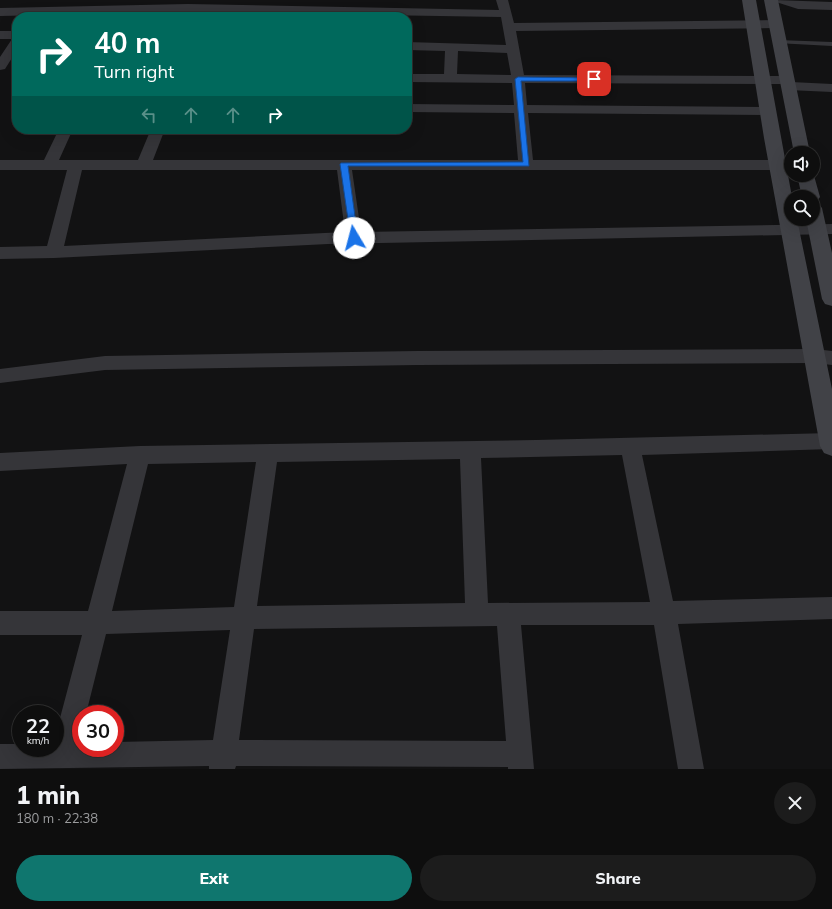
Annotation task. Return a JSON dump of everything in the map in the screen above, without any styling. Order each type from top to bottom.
[{"type":"main road","points":[[749,0],[762,80],[790,230],[823,357],[832,443]]},
{"type":"main road","points":[[771,0],[778,42],[800,146]]},
{"type":"main road","points":[[825,228],[832,298]]},
{"type":"street","points":[[502,0],[518,79],[526,164]]},
{"type":"street","points":[[780,0],[798,5],[832,6]]},
{"type":"street","points":[[0,12],[12,13]]},
{"type":"street","points":[[412,19],[775,24]]},
{"type":"street","points":[[0,35],[12,35]]},
{"type":"street","points":[[412,46],[513,49]]},
{"type":"street","points":[[450,78],[452,47]]},
{"type":"street","points":[[0,66],[12,48]]},
{"type":"street","points":[[412,78],[762,80],[832,88]]},
{"type":"street","points":[[412,108],[768,111]]},
{"type":"street","points":[[49,165],[64,134]]},
{"type":"street","points":[[144,164],[156,134]]},
{"type":"street","points":[[54,252],[76,164]]},
{"type":"street","points":[[344,164],[354,238]]},
{"type":"street","points":[[0,165],[778,164]]},
{"type":"street","points":[[0,252],[54,252],[354,238],[790,230],[825,228]]},
{"type":"street","points":[[0,376],[104,362],[417,358],[823,357]]},
{"type":"street","points":[[0,462],[140,455],[832,443]]},
{"type":"street","points":[[630,446],[664,613],[691,769]]},
{"type":"street","points":[[470,450],[478,614]]},
{"type":"street","points":[[223,761],[268,453]]},
{"type":"street","points":[[61,763],[140,455]]},
{"type":"street","points":[[0,623],[98,623],[245,618],[478,614],[664,613],[832,608]]},
{"type":"street","points":[[0,757],[61,763],[223,761],[521,762],[508,614]]},
{"type":"lane","points":[[778,42],[832,44]]},
{"type":"route","points":[[354,238],[344,164],[526,164],[518,79],[594,79]]}]
